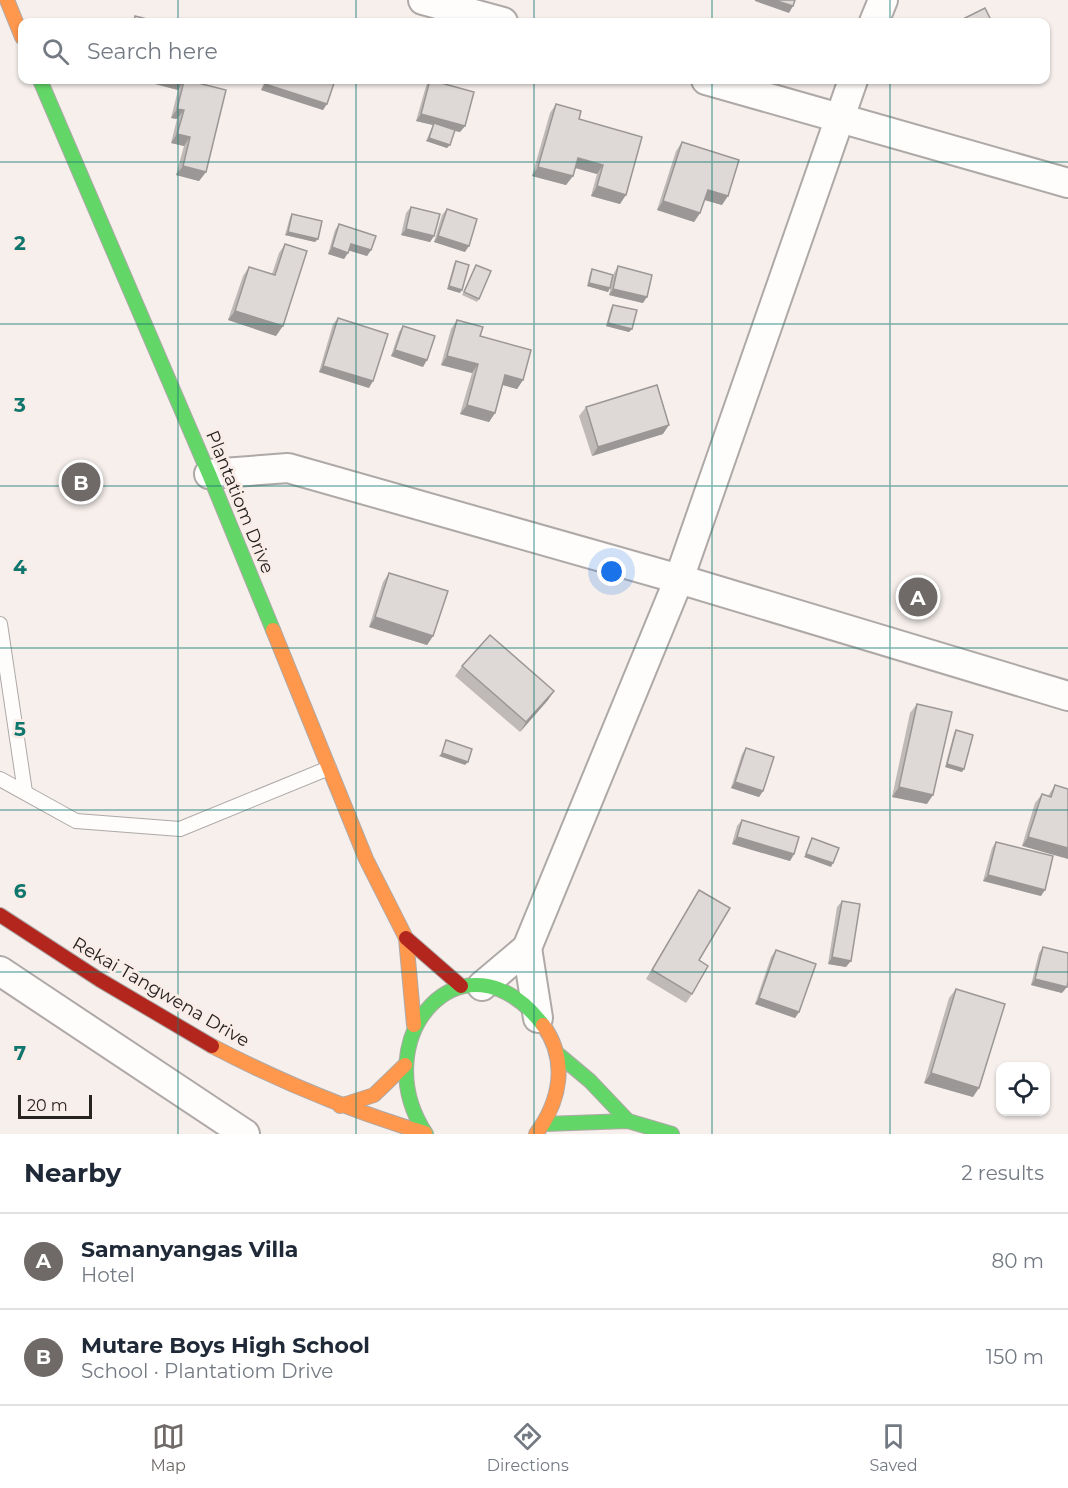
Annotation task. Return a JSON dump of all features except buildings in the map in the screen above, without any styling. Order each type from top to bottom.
[{"type":"street","points":[[7,0],[18,27]]},
{"type":"street","points":[[423,0],[488,18]]},
{"type":"street","points":[[876,18],[883,0]]},
{"type":"street","name":"Plantatiom Drive","points":[[42,84],[209,474],[366,859],[406,938]]},
{"type":"street","points":[[720,84],[1068,183]]},
{"type":"street","points":[[538,1018],[527,948],[679,579],[851,84]]},
{"type":"street","points":[[209,474],[288,468],[679,579],[1068,696]]},
{"type":"street","name":"Rekai Tangwena Drive","points":[[0,915],[212,1047],[340,1106],[426,1134]]},
{"type":"street","points":[[406,938],[471,986],[513,994],[538,1018],[559,1055],[590,1081],[628,1121]]},
{"type":"street","points":[[406,938],[414,1025],[405,1065],[408,1096],[426,1134]]},
{"type":"street","points":[[414,1025],[437,997],[471,986],[527,948]]},
{"type":"street","points":[[0,971],[245,1134]]},
{"type":"street","points":[[540,1129],[558,1092],[559,1055]]},
{"type":"street","points":[[340,1106],[374,1095],[405,1065]]},
{"type":"street","points":[[540,1129],[628,1121],[672,1134]]},
{"type":"lane","points":[[0,624],[25,792]]},
{"type":"lane","points":[[0,779],[76,821],[180,830],[329,768]]},
{"type":"traffic: fast","points":[[42,84],[209,474],[273,630]]},
{"type":"traffic: fast","points":[[426,1134],[410,1098],[406,1062],[414,1031],[431,1005],[454,989],[482,985],[512,996],[543,1025]]},
{"type":"traffic: fast","points":[[559,1055],[590,1081],[628,1121]]},
{"type":"traffic: fast","points":[[545,1124],[628,1121],[672,1134]]},
{"type":"traffic: slow","points":[[7,0],[18,27]]},
{"type":"traffic: slow","points":[[273,630],[366,859],[406,938],[414,1025]]},
{"type":"traffic: slow","points":[[536,1134],[551,1108],[558,1080],[556,1052],[543,1025]]},
{"type":"traffic: slow","points":[[212,1046],[317,1095],[425,1133]]},
{"type":"traffic: slow","points":[[340,1106],[374,1095],[405,1065]]},
{"type":"traffic: jam","points":[[0,915],[100,980],[212,1046]]},
{"type":"traffic: jam","points":[[406,938],[461,986]]},
{"type":"place","name":"Mutare Boys High School","points":[[81,482]]},
{"type":"place","name":"Samanyangas Villa","points":[[918,597]]}]
